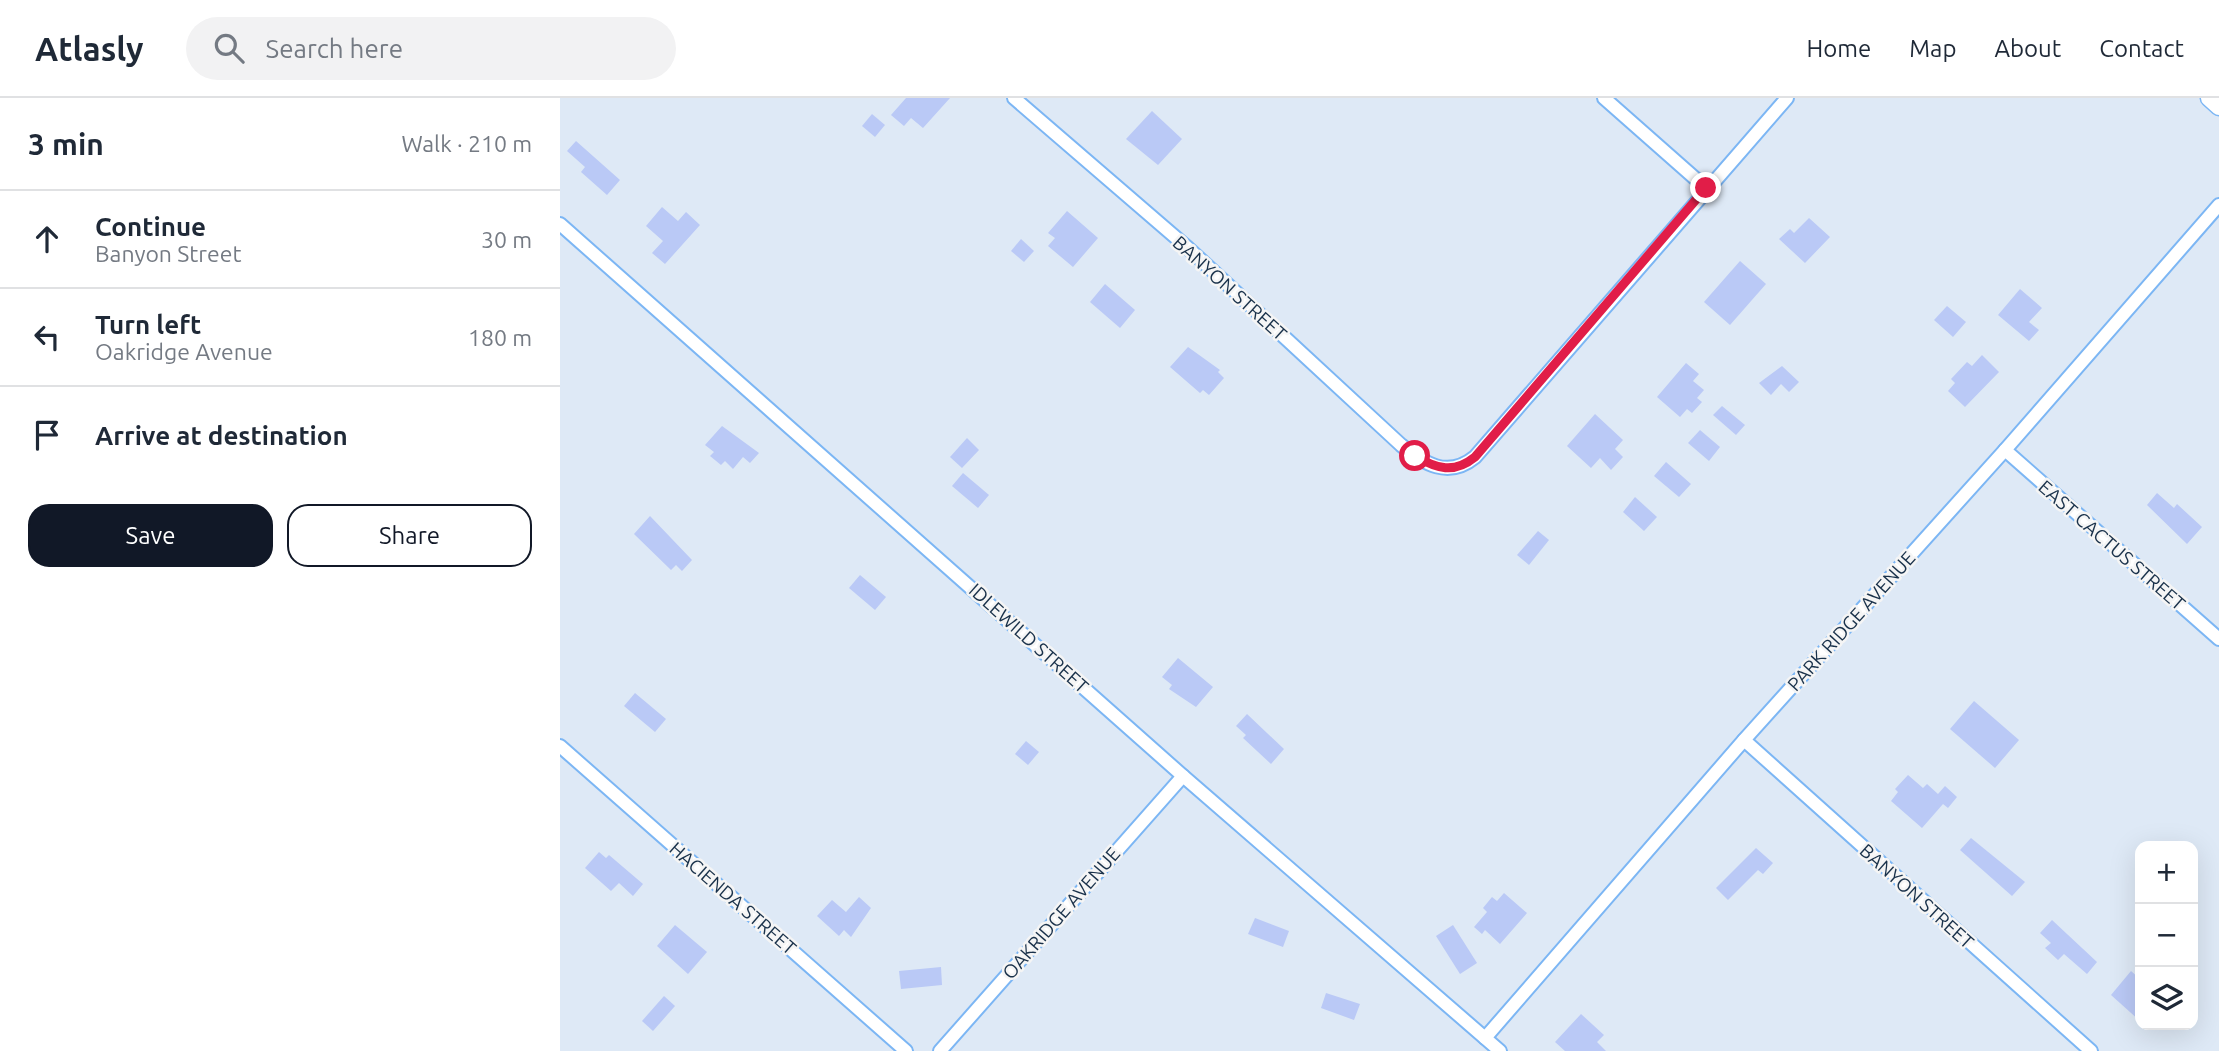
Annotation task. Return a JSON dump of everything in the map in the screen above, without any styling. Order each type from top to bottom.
[{"type":"street","name":"BANYON STREET","points":[[1014,98],[1188,248],[1401,444],[1432,466],[1450,470],[1465,465],[1475,457],[1706,188]]},
{"type":"street","points":[[1604,98],[1706,188],[1787,98]]},
{"type":"street","points":[[2209,98],[2219,107]]},
{"type":"street","name":"PARK RIDGE AVENUE","points":[[1485,1038],[1744,740],[2005,450],[2219,205]]},
{"type":"street","name":"IDLEWILD STREET","points":[[560,224],[1183,775],[1500,1051]]},
{"type":"street","name":"EAST CACTUS STREET","points":[[2005,450],[2219,639]]},
{"type":"street","name":"BANYON STREET","points":[[1744,740],[2091,1051]]},
{"type":"street","name":"HACIENDA STREET","points":[[560,746],[905,1051]]},
{"type":"street","name":"OAKRIDGE AVENUE","points":[[940,1051],[1183,775]]},
{"type":"building","points":[[906,98],[950,98],[923,128],[911,118],[904,126],[891,115]]},
{"type":"building","points":[[1152,111],[1182,139],[1158,165],[1126,139]]},
{"type":"building","points":[[872,114],[885,125],[875,137],[862,126]]},
{"type":"building","points":[[576,141],[620,180],[607,195],[581,172],[585,167],[567,151]]},
{"type":"building","points":[[662,207],[678,221],[686,212],[700,225],[665,264],[652,253],[663,241],[646,226]]},
{"type":"building","points":[[1067,211],[1098,238],[1073,267],[1048,246],[1055,238],[1048,233]]},
{"type":"building","points":[[1809,218],[1830,237],[1805,263],[1779,239],[1790,229],[1794,233]]},
{"type":"building","points":[[1021,239],[1034,251],[1024,262],[1011,251]]},
{"type":"building","points":[[1740,261],[1766,284],[1730,325],[1704,302]]},
{"type":"building","points":[[1105,284],[1135,310],[1120,328],[1090,302]]},
{"type":"building","points":[[2020,289],[2042,308],[2029,322],[2039,330],[2029,341],[1998,315]]},
{"type":"building","points":[[1947,306],[1966,322],[1953,337],[1934,320]]},
{"type":"building","points":[[1188,347],[1220,370],[1218,372],[1224,378],[1209,395],[1203,390],[1200,393],[1170,367]]},
{"type":"building","points":[[1982,355],[1999,372],[1965,407],[1948,391],[1955,383],[1951,379],[1967,362],[1972,366]]},
{"type":"building","points":[[1686,363],[1699,374],[1693,381],[1704,390],[1697,398],[1702,402],[1692,413],[1687,409],[1680,417],[1657,397]]},
{"type":"building","points":[[1782,366],[1799,382],[1789,392],[1781,384],[1771,395],[1759,383]]},
{"type":"building","points":[[1722,406],[1745,425],[1736,435],[1713,415]]},
{"type":"building","points":[[1595,414],[1623,440],[1615,449],[1623,457],[1611,470],[1600,458],[1591,468],[1567,446]]},
{"type":"building","points":[[722,426],[759,453],[750,463],[743,457],[733,469],[725,461],[721,465],[710,456],[714,452],[705,445]]},
{"type":"building","points":[[1700,430],[1720,447],[1709,461],[1688,443]]},
{"type":"building","points":[[967,438],[979,450],[962,468],[950,457]]},
{"type":"building","points":[[1666,462],[1691,484],[1679,497],[1654,476]]},
{"type":"building","points":[[963,473],[989,495],[978,508],[952,486]]},
{"type":"building","points":[[2157,493],[2174,508],[2177,504],[2202,527],[2187,544],[2147,505]]},
{"type":"building","points":[[1635,497],[1657,517],[1644,531],[1623,512]]},
{"type":"building","points":[[650,516],[692,560],[682,571],[676,565],[671,570],[634,534]]},
{"type":"building","points":[[1538,531],[1549,540],[1529,565],[1517,555]]},
{"type":"building","points":[[860,575],[886,597],[875,610],[849,588]]},
{"type":"building","points":[[1178,658],[1213,687],[1196,707],[1169,689],[1172,685],[1162,677]]},
{"type":"building","points":[[635,693],[666,719],[655,732],[624,706]]},
{"type":"building","points":[[1974,701],[2019,740],[1995,768],[1950,729]]},
{"type":"building","points":[[1247,714],[1284,749],[1271,764],[1243,738],[1246,735],[1236,726]]},
{"type":"building","points":[[1026,741],[1039,752],[1028,765],[1015,754]]},
{"type":"building","points":[[1908,775],[1923,788],[1927,784],[1938,794],[1945,786],[1957,797],[1948,808],[1943,804],[1922,828],[1891,801],[1898,792],[1895,789]]},
{"type":"building","points":[[1971,838],[2025,882],[2012,896],[1960,850]]},
{"type":"building","points":[[1756,848],[1773,863],[1763,874],[1758,870],[1728,900],[1716,888]]},
{"type":"building","points":[[599,852],[606,858],[609,855],[643,884],[633,896],[619,883],[611,891],[585,868]]},
{"type":"building","points":[[1504,893],[1527,913],[1500,944],[1485,930],[1482,934],[1474,927],[1487,912],[1483,908],[1492,897],[1497,901]]},
{"type":"building","points":[[859,897],[871,908],[851,937],[844,930],[839,936],[817,916],[832,900],[846,912]]},
{"type":"building","points":[[1255,918],[1289,931],[1283,947],[1248,934]]},
{"type":"building","points":[[2052,920],[2097,962],[2087,974],[2064,954],[2058,960],[2045,948],[2051,943],[2040,933]]},
{"type":"building","points":[[675,925],[707,952],[688,974],[657,946]]},
{"type":"building","points":[[1453,925],[1477,963],[1460,974],[1436,936]]},
{"type":"building","points":[[941,967],[942,985],[901,989],[899,971]]},
{"type":"building","points":[[2131,971],[2135,975],[2135,1017],[2111,995]]},
{"type":"building","points":[[1326,993],[1360,1004],[1354,1020],[1321,1008]]},
{"type":"building","points":[[664,996],[675,1006],[653,1031],[642,1021]]},
{"type":"building","points":[[1581,1014],[1604,1035],[1597,1042],[1606,1051],[1565,1051],[1555,1042]]},
{"type":"route","points":[[1415,456],[1432,466],[1450,470],[1465,465],[1475,457],[1706,188]]}]
